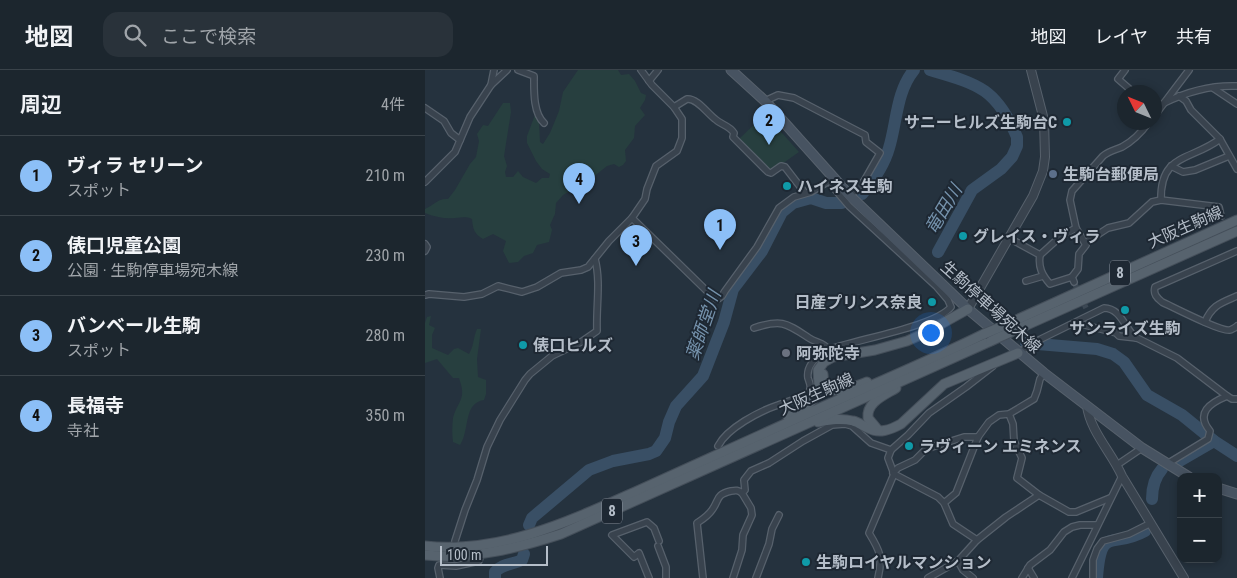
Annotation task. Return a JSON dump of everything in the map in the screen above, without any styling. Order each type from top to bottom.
[{"type":"main road","name":"生駒停車場宛木線","points":[[731,70],[765,102],[833,182],[851,196],[1018,353],[1142,448],[1182,473]]},
{"type":"main road","name":"大阪生駒線","points":[[425,556],[481,554],[521,547],[561,534],[790,431],[1237,220]]},
{"type":"main road","name":"大阪生駒線","points":[[1007,329],[1237,231]]},
{"type":"main road","points":[[743,444],[812,402],[819,386],[818,370],[831,353],[875,350],[907,341],[969,308]]},
{"type":"main road","points":[[831,353],[823,376],[824,382],[832,390],[838,392],[928,365]]},
{"type":"main road","points":[[790,431],[817,422],[838,419],[855,421],[880,432],[894,428],[901,424],[944,384],[1018,353]]},
{"type":"main road","points":[[880,432],[873,426],[869,418],[870,408],[874,402],[928,365]]},
{"type":"main road","name":"大阪生駒線","points":[[425,546],[480,546],[520,538],[560,525],[786,423],[928,365]]},
{"type":"main road","points":[[1222,489],[1237,494]]},
{"type":"street","points":[[491,85],[494,70]]},
{"type":"street","points":[[425,182],[455,152],[470,117],[491,85],[507,70]]},
{"type":"street","points":[[518,70],[534,76],[537,109],[544,123]]},
{"type":"street","points":[[425,295],[464,298],[482,294],[498,286],[522,292],[537,287],[561,273],[588,267],[609,241],[632,218],[645,199],[656,166],[677,152],[682,138],[681,119],[674,108],[641,70]]},
{"type":"street","points":[[649,81],[658,70]]},
{"type":"street","points":[[969,308],[1037,187],[1045,157],[1044,120],[1031,70]]},
{"type":"street","points":[[1125,70],[1118,79],[1125,85]]},
{"type":"street","points":[[1164,103],[1189,70]]},
{"type":"street","points":[[1164,103],[1179,96],[1213,88],[1237,86]]},
{"type":"street","points":[[1213,88],[1237,104]]},
{"type":"street","points":[[765,102],[778,95],[794,98],[809,104],[865,135],[866,142],[880,153],[864,181],[851,196]]},
{"type":"street","points":[[1179,96],[1186,101],[1191,110],[1220,139],[1237,169]]},
{"type":"street","points":[[674,108],[687,99],[692,100],[715,119],[730,127],[734,133],[733,137],[768,172],[781,166],[785,167],[805,194]]},
{"type":"street","points":[[425,108],[445,121],[451,133],[460,140]]},
{"type":"street","points":[[1076,228],[1059,238],[1040,255],[1039,262],[1043,276],[1050,284],[1073,280],[1079,254],[1086,246],[1076,228],[1070,200],[1072,191],[1103,156],[1130,143],[1143,130]]},
{"type":"street","points":[[1161,200],[1161,186],[1164,174],[1171,166],[1220,139]]},
{"type":"street","points":[[1171,166],[1183,172],[1195,170],[1229,156]]},
{"type":"street","points":[[632,218],[714,298],[718,298],[723,296],[757,247],[779,208],[794,197],[833,182],[849,206],[936,286],[948,300],[951,307],[924,323],[818,356],[811,365],[808,376],[811,387],[808,394],[780,404],[745,421],[722,438],[718,446]]},
{"type":"street","points":[[1085,243],[1108,228],[1129,223],[1152,202],[1161,200],[1219,207],[1221,216]]},
{"type":"street","points":[[1009,238],[1040,255]]},
{"type":"street","points":[[425,244],[427,247],[425,251]]},
{"type":"street","points":[[1237,251],[1155,288],[1154,292],[1162,302],[1205,322],[1226,330],[1231,330],[1237,326]]},
{"type":"street","points":[[455,541],[487,447],[500,420],[525,380],[552,356],[581,342],[597,331],[596,310],[599,274],[595,259]]},
{"type":"street","points":[[1026,281],[1043,276]]},
{"type":"street","points":[[1205,322],[1210,311],[1217,305],[1237,296]]},
{"type":"street","points":[[1086,308],[1089,315]]},
{"type":"street","points":[[1018,353],[1041,338],[1089,315],[1109,308],[1120,316],[1127,329],[1137,338],[1177,358],[1227,396],[1237,399]]},
{"type":"street","points":[[1077,322],[1116,333],[1119,336],[1137,338]]},
{"type":"street","points":[[755,328],[782,323],[798,330],[810,339],[826,345],[831,353]]},
{"type":"street","points":[[977,540],[953,524],[944,503],[893,474],[888,458],[891,450],[929,414],[967,387],[998,361]]},
{"type":"street","points":[[944,503],[956,492],[978,437],[994,418],[999,415],[1009,414],[1033,399],[1044,373]]},
{"type":"street","points":[[1167,464],[1208,438],[1210,432],[1205,422],[1206,411],[1211,403],[1227,396]]},
{"type":"street","points":[[1087,406],[1088,417],[1184,578]]},
{"type":"street","points":[[1009,414],[1013,424],[1014,441],[1022,458],[1017,478],[1039,496],[1069,512],[1076,512],[1111,498]]},
{"type":"street","points":[[742,492],[745,490],[744,480],[751,471],[769,463],[832,425],[845,424],[852,426],[871,443],[891,450]]},
{"type":"street","points":[[878,578],[881,556],[869,532],[897,468],[915,460],[926,450],[964,437],[978,437]]},
{"type":"street","points":[[1117,465],[1142,448]]},
{"type":"street","points":[[1072,578],[1122,476]]},
{"type":"street","points":[[1028,486],[1029,502]]},
{"type":"street","points":[[703,578],[697,523],[711,512],[722,493],[735,490],[742,492],[751,508],[752,515],[743,534],[742,550],[733,578]]},
{"type":"street","points":[[928,578],[958,561],[977,540],[1039,496]]},
{"type":"street","points":[[756,578],[769,544],[772,529],[779,515]]},
{"type":"street","points":[[649,578],[639,553],[634,556],[612,534],[647,522],[654,528],[666,567],[666,578]]},
{"type":"street","points":[[1093,578],[1093,560],[1097,549],[1103,541],[1129,534],[1151,523]]},
{"type":"street","points":[[1022,578],[1028,568],[1054,546],[1068,530],[1080,525],[1097,525]]},
{"type":"street","points":[[440,578],[439,565],[469,564],[479,561],[481,554]]},
{"type":"street","points":[[958,561],[963,570],[973,578]]},
{"type":"street","points":[[1028,568],[1034,578]]},
{"type":"green space","points":[[578,70],[618,70],[621,75],[629,74],[641,93],[646,95],[640,108],[645,115],[635,126],[634,138],[625,150],[626,161],[623,165],[619,167],[614,164],[607,166],[587,182],[563,195],[556,203],[555,214],[550,225],[552,230],[549,242],[537,245],[533,253],[524,256],[518,262],[509,263],[503,251],[506,241],[493,234],[483,239],[475,231],[472,219],[465,217],[444,218],[425,213],[425,209],[439,201],[448,199],[455,190],[476,157],[479,141],[477,134],[483,125],[488,126],[503,103],[510,103],[511,112],[504,156],[507,166],[506,177],[513,177],[518,171],[523,177],[536,183],[542,178],[549,178],[550,174],[542,169],[536,161],[527,143],[527,136],[535,115],[537,115],[540,142],[543,144],[559,111],[563,92]]},
{"type":"green space","points":[[765,114],[799,152],[772,171],[769,171],[739,139]]},
{"type":"green space","points":[[431,316],[429,325],[435,328],[432,335],[432,348],[448,355],[458,348],[469,354],[477,329],[481,329],[477,359],[478,377],[486,380],[486,394],[484,400],[477,402],[473,406],[460,445],[453,442],[452,430],[453,418],[462,396],[459,378],[453,378],[437,359],[425,363],[425,323],[427,317]]},
{"type":"waterway","name":"薬師堂川","points":[[862,194],[884,161],[892,138],[900,97],[914,70]]},
{"type":"waterway","name":"竜田川","points":[[930,70],[961,79],[984,90],[1001,108],[1017,137],[1017,146],[1012,157],[1001,169],[972,190],[938,252]]},
{"type":"waterway","name":"薬師堂川","points":[[529,525],[532,518],[589,470],[613,461],[656,451],[665,438],[676,406],[703,376],[724,322],[733,289],[762,251],[782,212],[793,203],[811,198],[826,203],[842,203]]},
{"type":"waterway","name":"竜田川","points":[[1026,343],[1097,349],[1113,354],[1124,362],[1147,395],[1182,415],[1214,441],[1237,456]]},
{"type":"waterway","points":[[1176,463],[1214,441]]},
{"type":"waterway","points":[[1152,499],[1154,482],[1162,469]]},
{"type":"waterway","points":[[1097,578],[1101,551],[1105,544],[1145,531]]},
{"type":"waterway","name":"薬師堂川","points":[[495,578],[495,572],[498,569],[522,560],[524,554]]},
{"type":"tunnel","points":[[1074,282],[1086,308]]},
{"type":"place","name":"サニーヒルズ生駒台C","points":[[1067,122]]},
{"type":"place","name":"俵口児童公園","points":[[769,145]]},
{"type":"place","name":"生駒台郵便局","points":[[1053,174]]},
{"type":"place","name":"ハイネス生駒","points":[[787,186]]},
{"type":"place","name":"長福寺","points":[[579,204]]},
{"type":"place","name":"グレイス・ヴィラ","points":[[963,236]]},
{"type":"place","name":"ヴィラ セリーン","points":[[720,250]]},
{"type":"place","name":"バンベール生駒","points":[[636,266]]},
{"type":"place","name":"日産プリンス奈良","points":[[932,302]]},
{"type":"place","name":"サンライズ生駒","points":[[1125,310]]},
{"type":"place","name":"俵口ヒルズ","points":[[523,345]]},
{"type":"place","name":"阿弥陀寺","points":[[786,353]]},
{"type":"place","name":"ラヴィーン エミネンス","points":[[909,446]]},
{"type":"place","name":"生駒ロイヤルマンション","points":[[806,562]]}]
